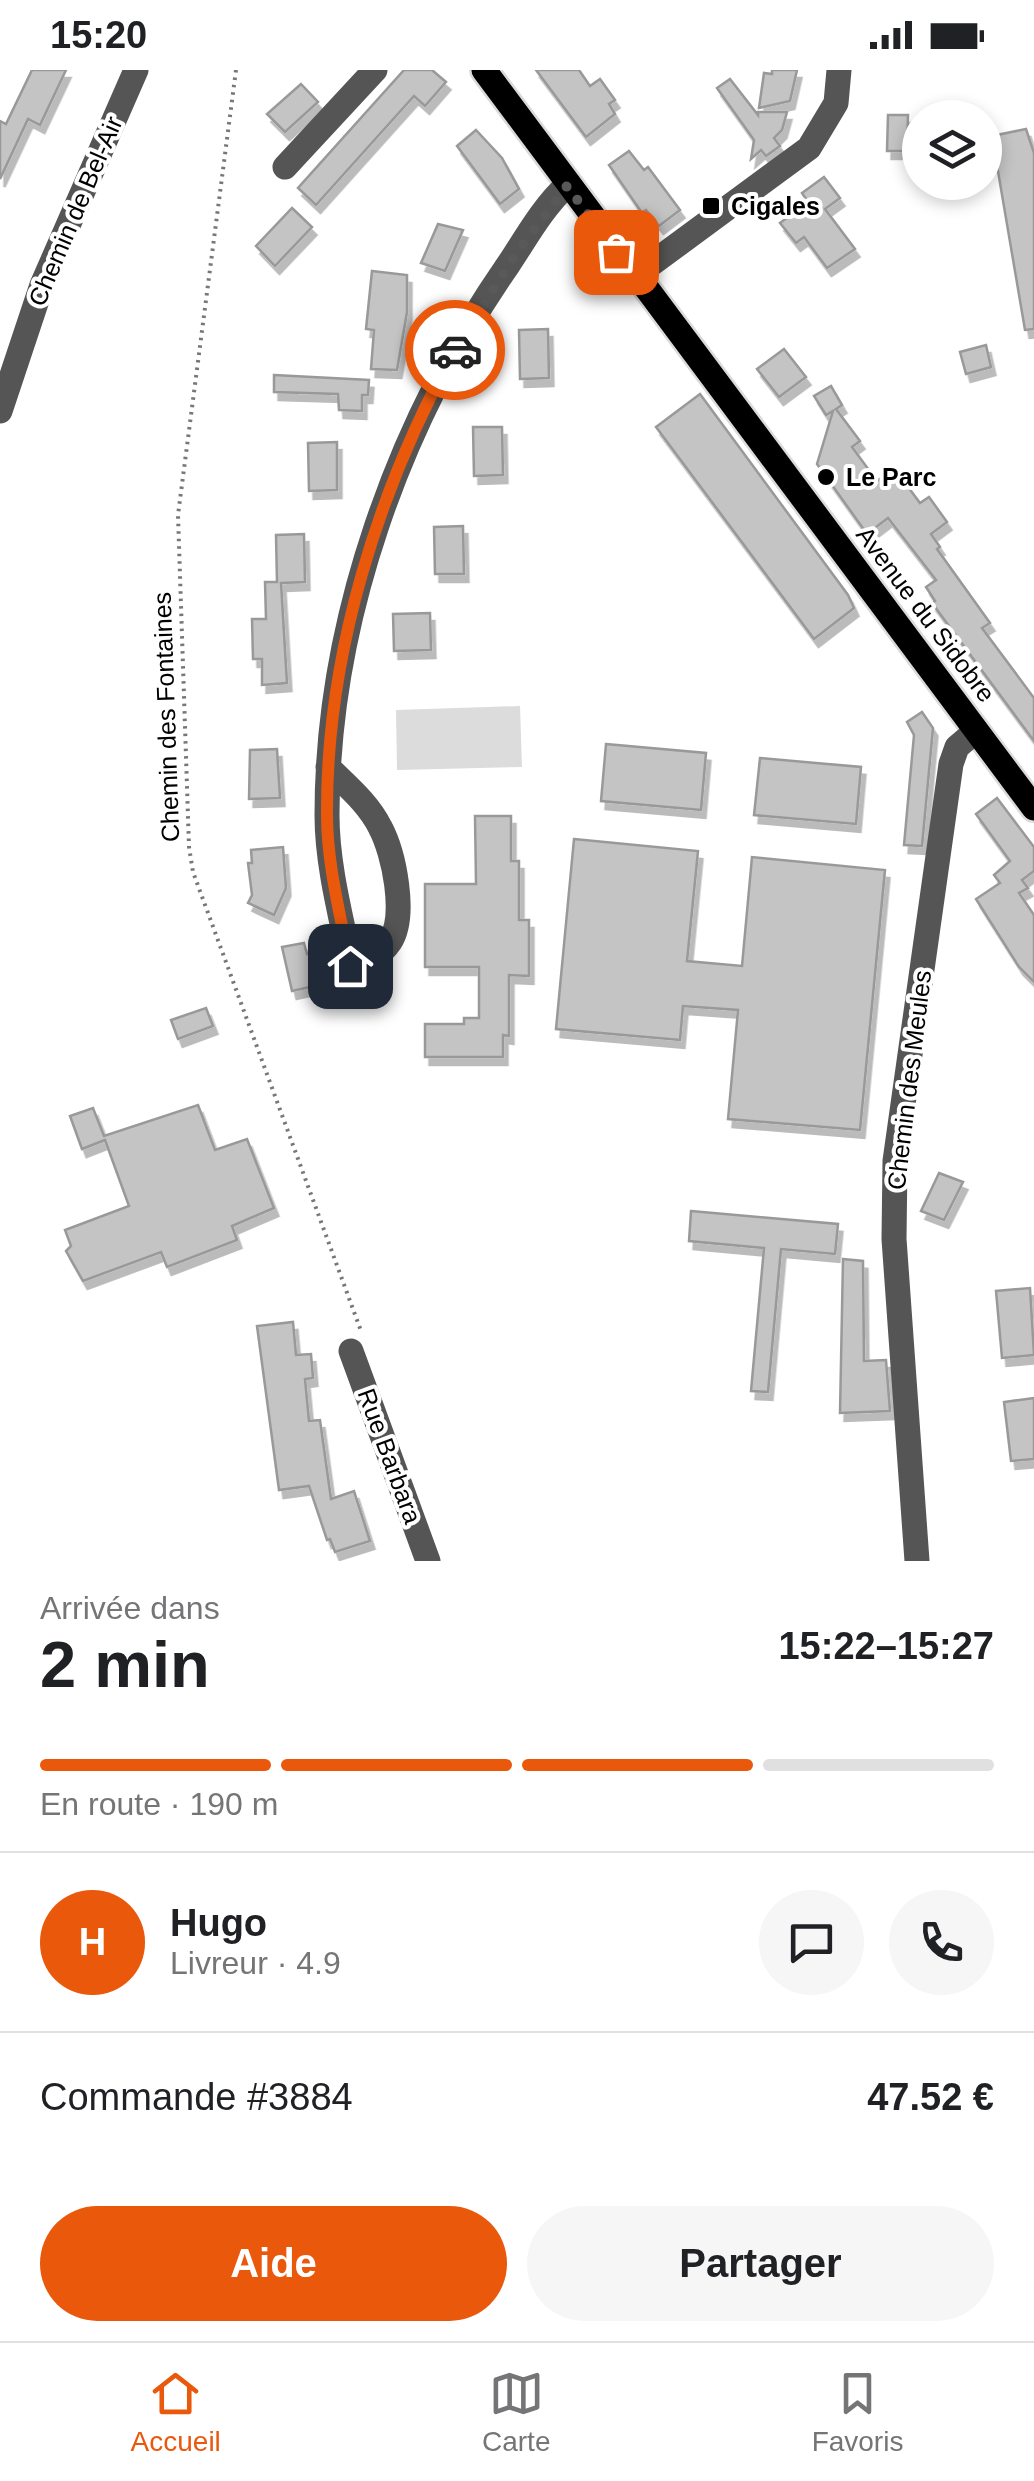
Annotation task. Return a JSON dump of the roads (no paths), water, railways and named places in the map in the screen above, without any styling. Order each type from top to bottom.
[{"type":"main road","name":"Avenue du Sidobre","points":[[484,70],[1034,808]]},
{"type":"street","name":"Chemin de Bel-Air","points":[[0,411],[42,285],[136,70]]},
{"type":"street","points":[[284,166],[375,70]]},
{"type":"street","points":[[635,276],[809,148],[836,103],[839,70]]},
{"type":"street","points":[[328,767],[365,803],[382,828],[392,864],[397,907],[392,940],[375,959],[350,966],[330,852],[328,767],[346,642],[370,546],[421,419],[476,312],[567,186]]},
{"type":"street","name":"Chemin des Meules","points":[[916,1561],[894,1238],[894,1160],[950,764],[957,747],[976,731]]},
{"type":"street","name":"Rue Barbara","points":[[357,1344],[428,1561]]},
{"type":"place","name":"Cigales","points":[[711,206]]},
{"type":"place","name":"Le Parc","points":[[826,477]]}]
